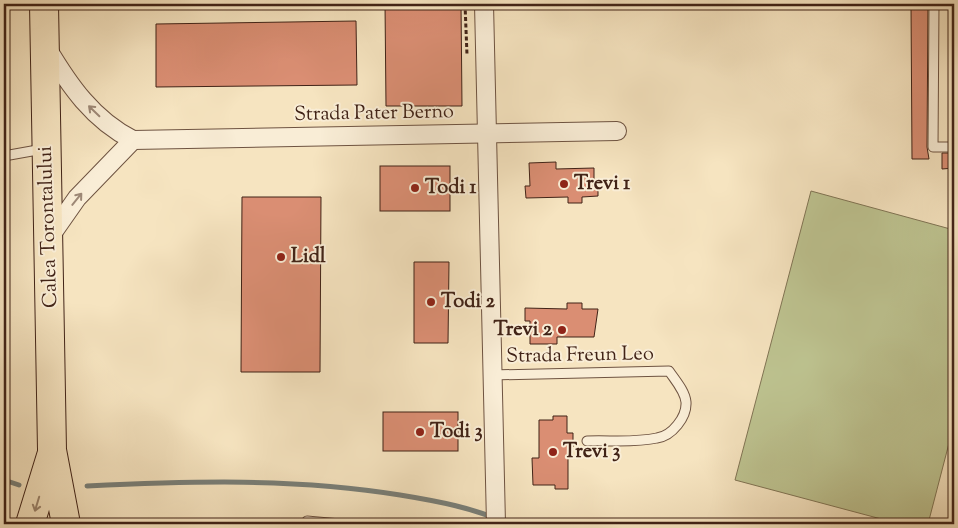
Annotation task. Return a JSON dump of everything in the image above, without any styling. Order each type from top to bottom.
[{"type":"main road","name":"Calea Torontalului","points":[[44,4],[52,450],[66,524]]},
{"type":"main road","name":"Calea Torontalului","points":[[30,524],[52,450]]},
{"type":"street","points":[[484,4],[495,516]]},
{"type":"street","points":[[46,45],[66,79],[90,109],[114,131],[132,140],[77,198],[49,238]]},
{"type":"street","name":"Strada Pater Berno","points":[[132,140],[617,131]]},
{"type":"lane","points":[[934,4],[933,148],[954,147]]},
{"type":"lane","points":[[4,122],[4,156],[47,148]]},
{"type":"lane","name":"Strada Freun Leo","points":[[492,375],[669,371],[686,401],[683,416],[674,429],[658,438],[587,441]]},
{"type":"lane","points":[[307,524],[307,521],[340,524]]},
{"type":"green space","points":[[811,191],[954,230],[954,424],[928,524],[900,524],[735,480]]},
{"type":"building","points":[[385,4],[461,4],[462,106],[386,106]]},
{"type":"building","points":[[911,4],[928,4],[927,147],[929,159],[912,159]]},
{"type":"building","points":[[356,21],[357,85],[156,87],[156,24]]},
{"type":"building","points":[[942,153],[954,153],[954,168],[942,169]]},
{"type":"building","name":"Trevi 1","points":[[556,162],[556,169],[594,168],[594,183],[598,183],[598,196],[582,197],[582,203],[568,203],[568,197],[526,198],[525,186],[530,186],[529,163]]},
{"type":"building","name":"Todi 1","points":[[380,166],[450,166],[450,211],[380,211]]},
{"type":"building","name":"Lidl","points":[[242,197],[321,197],[320,372],[241,372]]},
{"type":"building","name":"Todi 2","points":[[414,262],[449,262],[448,343],[414,343]]},
{"type":"building","name":"Trevi 2","points":[[567,303],[582,303],[582,309],[598,309],[594,337],[557,337],[557,344],[530,344],[530,321],[525,321],[525,308],[567,309]]},
{"type":"building","name":"Todi 3","points":[[383,412],[458,412],[458,451],[383,451]]},
{"type":"building","name":"Trevi 3","points":[[553,416],[567,416],[567,433],[573,433],[573,447],[568,447],[568,489],[555,489],[555,485],[533,485],[532,458],[539,458],[539,420],[553,420]]},
{"type":"waterway","points":[[4,480],[19,485]]},
{"type":"waterway","points":[[87,486],[205,482],[283,483],[322,486],[400,495],[442,503],[469,509],[509,524]]},
{"type":"place","name":"Trevi 1","points":[[564,184]]},
{"type":"place","name":"Todi 1","points":[[415,188]]},
{"type":"place","name":"Lidl","points":[[281,257]]},
{"type":"place","name":"Todi 2","points":[[431,302]]},
{"type":"place","name":"Trevi 2","points":[[562,330]]},
{"type":"place","name":"Todi 3","points":[[420,432]]},
{"type":"place","name":"Trevi 3","points":[[553,452]]}]
